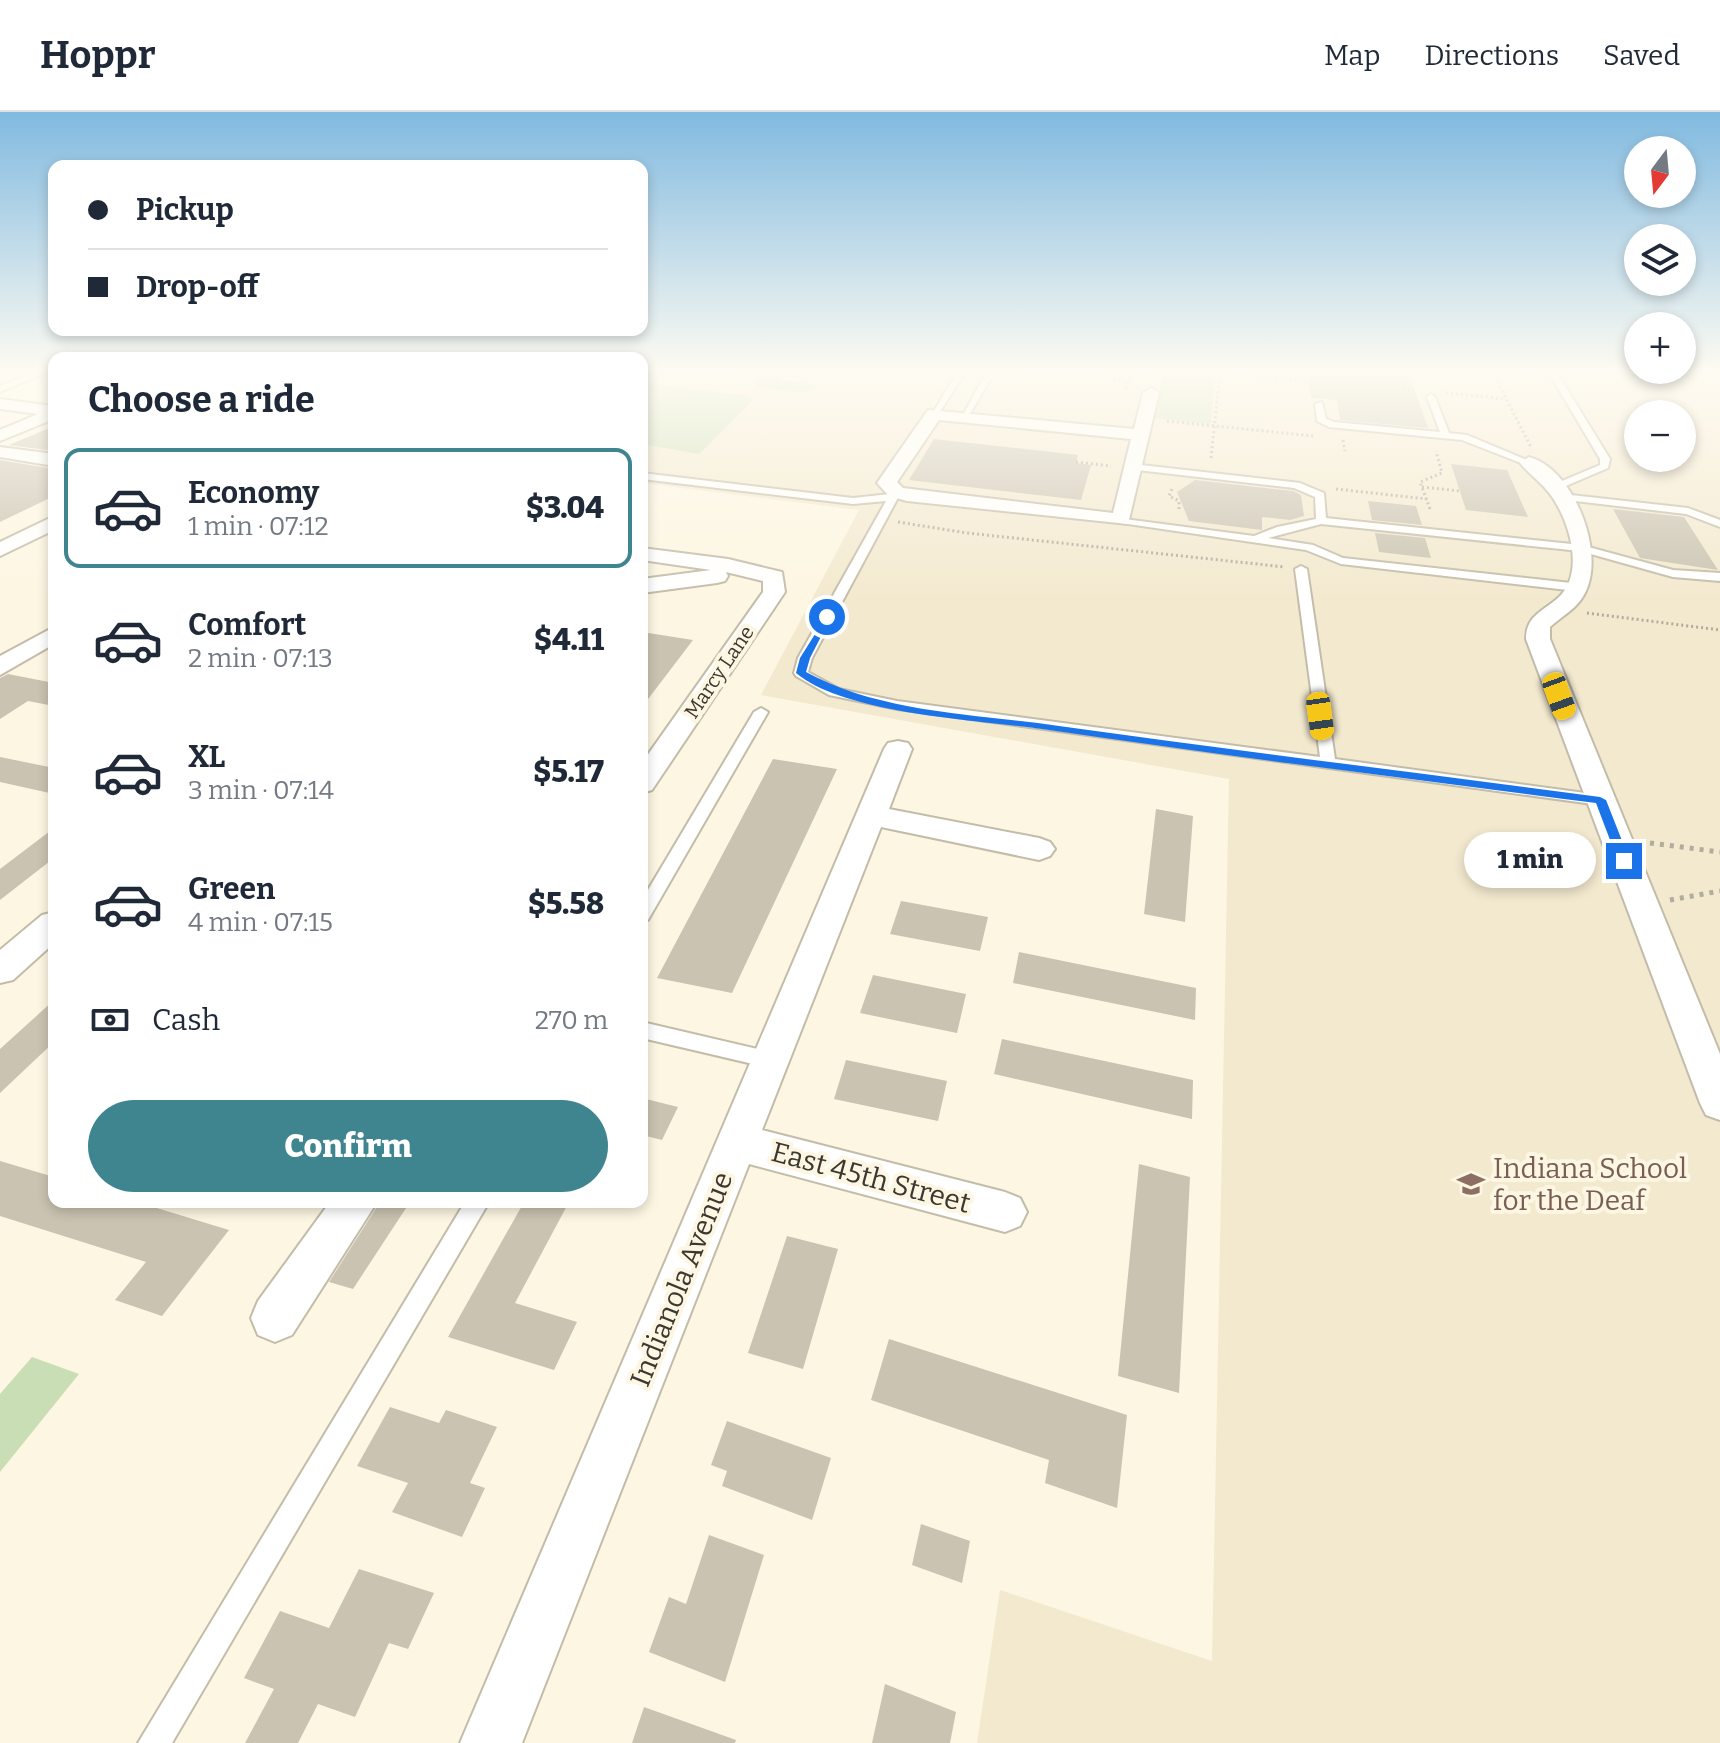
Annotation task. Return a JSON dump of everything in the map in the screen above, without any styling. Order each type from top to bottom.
[{"type":"street","points":[[909,449],[887,483],[894,494],[1121,520],[1136,449]]},
{"type":"street","points":[[0,452],[48,459]]},
{"type":"street","points":[[1533,461],[1578,525],[1584,572],[1565,604],[1538,626],[1538,639],[1720,1103]]},
{"type":"street","points":[[0,550],[48,525]]},
{"type":"street","points":[[648,555],[751,571]]},
{"type":"street","points":[[648,585],[751,571]]},
{"type":"street","name":"Marcy Lane","points":[[648,775],[774,592],[774,577],[751,571]]},
{"type":"street","points":[[0,667],[48,638]]},
{"type":"street","name":"Indianola Avenue","points":[[491,1743],[898,749]]},
{"type":"street","points":[[871,815],[1039,849]]},
{"type":"street","points":[[0,970],[48,929]]},
{"type":"street","name":"East 45th Street","points":[[737,1142],[1005,1212]]},
{"type":"street","points":[[275,1318],[351,1208]]},
{"type":"lane","points":[[1499,449],[1533,461]]},
{"type":"lane","points":[[1558,493],[1605,466],[1599,449]]},
{"type":"lane","points":[[1132,468],[1310,489],[1320,495],[1321,521]]},
{"type":"lane","points":[[648,477],[853,501],[894,494]]},
{"type":"lane","points":[[1558,493],[1688,511],[1720,524]]},
{"type":"lane","points":[[894,494],[805,658],[801,673],[810,681],[835,692],[897,705],[1600,800]]},
{"type":"lane","points":[[1121,520],[1309,547],[1341,561],[1576,587]]},
{"type":"lane","points":[[1256,539],[1281,529],[1321,521],[1581,548],[1673,573],[1720,577]]},
{"type":"lane","points":[[1301,569],[1328,764]]},
{"type":"lane","points":[[648,905],[761,712]]},
{"type":"lane","points":[[648,1031],[770,1060]]},
{"type":"lane","points":[[154,1743],[474,1208]]},
{"type":"path","points":[[1209,475],[1212,449]]},
{"type":"path","points":[[1430,509],[1422,487],[1423,480],[1442,473],[1433,449]]},
{"type":"path","points":[[1528,449],[1533,461]]},
{"type":"path","points":[[1076,462],[1132,468]]},
{"type":"path","points":[[1422,487],[1460,491]]},
{"type":"path","points":[[1616,840],[1720,852]]},
{"type":"path","points":[[1641,905],[1720,891]]},
{"type":"shaded area","name":"Indiana School for the Deaf","points":[[648,449],[1624,449],[1624,472],[1696,472],[1696,449],[1720,449],[1720,1743],[977,1743],[1000,1590],[1212,1661],[1229,779],[761,695],[859,510],[648,484]]},
{"type":"green space","points":[[671,449],[704,449],[699,454]]},
{"type":"green space","points":[[32,1357],[79,1374],[0,1472],[0,1394]]},
{"type":"building","points":[[928,449],[1025,449],[1078,455],[1076,463],[1091,465],[1081,500],[909,480]]},
{"type":"building","points":[[0,460],[48,468],[48,499],[0,522]]},
{"type":"building","points":[[1451,464],[1507,470],[1528,517],[1466,510]]},
{"type":"building","points":[[1195,480],[1293,491],[1301,495],[1304,516],[1290,520],[1262,517],[1262,530],[1189,521],[1177,492]]},
{"type":"building","points":[[1368,501],[1416,506],[1422,525],[1372,520]]},
{"type":"building","points":[[1613,509],[1684,517],[1718,570],[1640,558]]},
{"type":"building","points":[[1375,533],[1425,538],[1431,558],[1379,552]]},
{"type":"building","points":[[648,633],[693,640],[648,699]]},
{"type":"building","points":[[8,674],[48,682],[48,705],[28,701],[0,719],[0,678]]},
{"type":"building","points":[[0,757],[48,767],[48,793],[0,782]]},
{"type":"building","points":[[773,759],[837,769],[732,993],[657,978]]},
{"type":"building","points":[[1156,809],[1193,816],[1185,922],[1144,914]]},
{"type":"building","points":[[48,833],[48,863],[0,900],[0,869]]},
{"type":"building","points":[[901,901],[988,917],[980,951],[890,934]]},
{"type":"building","points":[[1019,952],[1196,988],[1195,1020],[1013,983]]},
{"type":"building","points":[[873,975],[966,994],[957,1033],[860,1013]]},
{"type":"building","points":[[48,1005],[48,1048],[0,1093],[0,1049]]},
{"type":"building","points":[[1002,1039],[1193,1080],[1192,1119],[994,1074]]},
{"type":"building","points":[[846,1060],[947,1081],[938,1121],[834,1099]]},
{"type":"building","points":[[648,1100],[678,1107],[662,1140],[648,1136]]},
{"type":"building","points":[[0,1161],[48,1175],[48,1208],[157,1208],[229,1230],[162,1316],[115,1300],[146,1262],[0,1216]]},
{"type":"building","points":[[1139,1164],[1190,1177],[1179,1393],[1118,1376]]},
{"type":"building","points":[[376,1208],[406,1208],[353,1289],[329,1282]]},
{"type":"building","points":[[521,1208],[566,1208],[515,1303],[577,1322],[554,1370],[448,1337]]},
{"type":"building","points":[[787,1236],[838,1249],[803,1369],[748,1353]]},
{"type":"building","points":[[889,1339],[1127,1415],[1117,1508],[1045,1483],[1049,1460],[871,1400]]},
{"type":"building","points":[[390,1407],[439,1423],[446,1410],[497,1427],[470,1483],[485,1488],[462,1537],[392,1512],[408,1483],[357,1466]]},
{"type":"building","points":[[727,1421],[831,1458],[812,1520],[722,1486],[727,1471],[711,1465]]},
{"type":"building","points":[[921,1524],[970,1541],[962,1583],[912,1565]]},
{"type":"building","points":[[709,1535],[764,1555],[725,1682],[649,1652],[669,1597],[686,1604]]},
{"type":"building","points":[[359,1569],[434,1593],[408,1649],[389,1643],[355,1717],[318,1704],[298,1743],[245,1743],[274,1689],[244,1678],[280,1611],[329,1628]]},
{"type":"building","points":[[885,1684],[956,1712],[950,1743],[872,1743]]},
{"type":"building","points":[[644,1707],[736,1740],[735,1743],[632,1743]]},
{"type":"place","name":"Indiana School for the Deaf","points":[[1471,1184]]},
{"type":"route","points":[[827,617],[805,658],[801,673],[810,681],[835,692],[897,705],[1107,735],[1600,800],[1624,861]]}]
